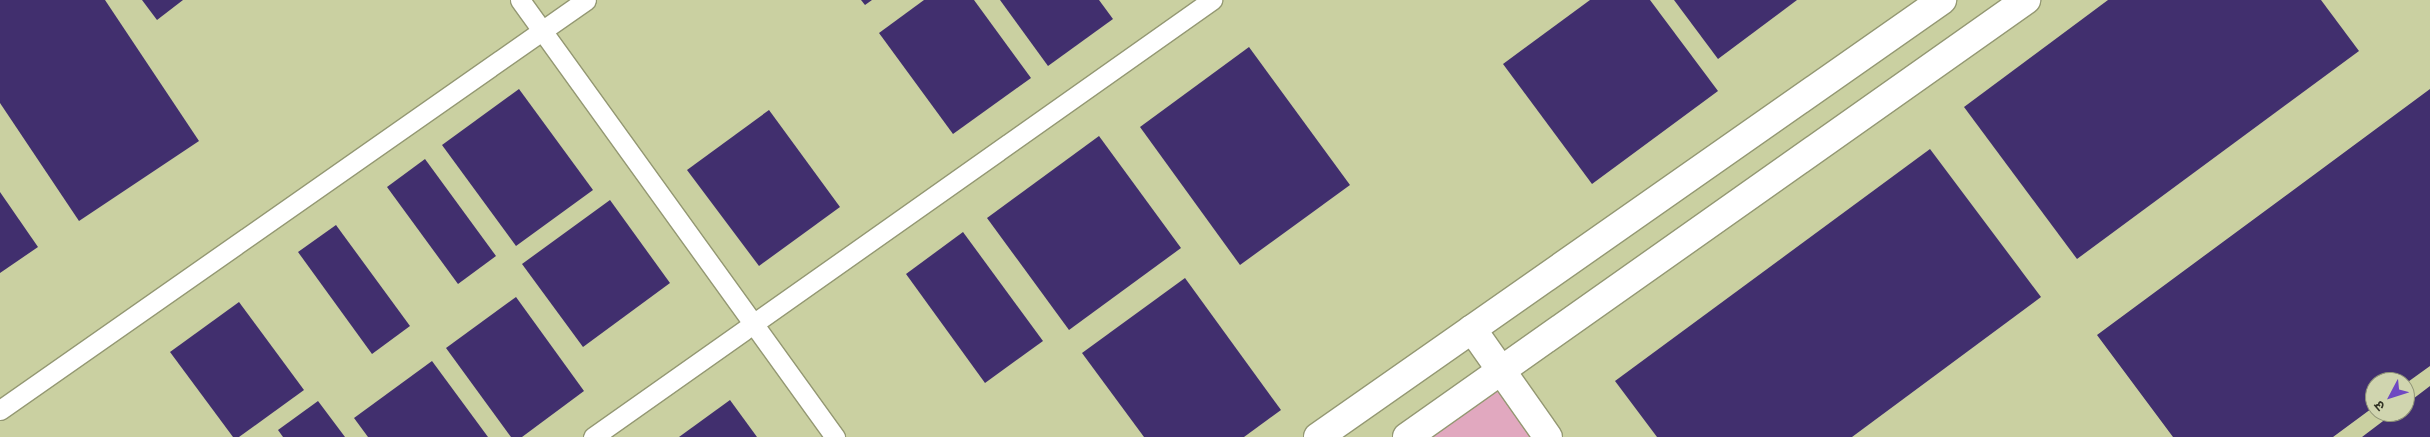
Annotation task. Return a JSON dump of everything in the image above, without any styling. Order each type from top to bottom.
[{"type":"street","points":[[1318,437],[1942,0]]},
{"type":"street","points":[[1407,437],[2026,0]]},
{"type":"street","points":[[1472,329],[1548,437]]},
{"type":"lane","points":[[520,0],[835,437]]},
{"type":"lane","points":[[0,410],[586,0]]},
{"type":"lane","points":[[592,437],[1212,0]]},
{"type":"shaded area","points":[[0,0],[2430,0],[2430,437],[0,437]]},
{"type":"shaded area","points":[[1501,371],[1548,437],[1401,437]]},
{"type":"building","points":[[0,0],[105,0],[199,141],[79,221],[0,103]]},
{"type":"building","points":[[142,0],[183,0],[157,20]]},
{"type":"building","points":[[861,0],[872,0],[865,5]]},
{"type":"building","points":[[924,0],[974,0],[1031,78],[953,134],[879,33]]},
{"type":"building","points":[[1000,0],[1099,0],[1113,19],[1048,66]]},
{"type":"building","points":[[1590,0],[1650,0],[1718,91],[1592,184],[1503,64]]},
{"type":"building","points":[[1674,0],[1797,0],[1718,59]]},
{"type":"building","points":[[2108,0],[2321,0],[2359,51],[2077,259],[1964,107]]},
{"type":"building","points":[[1249,47],[1350,185],[1240,265],[1140,127]]},
{"type":"building","points":[[519,89],[593,190],[516,246],[442,145]]},
{"type":"building","points":[[2430,89],[2430,366],[2415,377],[2415,372],[2365,372],[2365,413],[2333,437],[2173,437],[2097,335]]},
{"type":"building","points":[[769,110],[840,207],[759,266],[687,170]]},
{"type":"building","points":[[1099,136],[1181,248],[1069,330],[987,218]]},
{"type":"building","points":[[1930,149],[2041,297],[1852,437],[1657,437],[1615,381]]},
{"type":"building","points":[[425,159],[496,256],[458,284],[387,187]]},
{"type":"building","points":[[0,192],[38,247],[0,273]]},
{"type":"building","points":[[610,200],[670,283],[583,347],[522,264]]},
{"type":"building","points":[[336,225],[410,326],[372,354],[298,252]]},
{"type":"building","points":[[963,232],[1043,341],[985,383],[906,274]]},
{"type":"building","points":[[1185,278],[1281,410],[1244,437],[1144,437],[1082,353]]},
{"type":"building","points":[[516,297],[584,391],[522,437],[511,437],[446,348]]},
{"type":"building","points":[[239,302],[304,390],[239,437],[233,437],[170,352]]},
{"type":"building","points":[[432,361],[488,437],[368,437],[354,418]]},
{"type":"building","points":[[2430,386],[2430,437],[2362,437],[2382,422],[2415,422],[2415,397]]},
{"type":"building","points":[[730,400],[757,437],[679,437]]},
{"type":"building","points":[[318,401],[345,437],[283,437],[278,430]]}]
